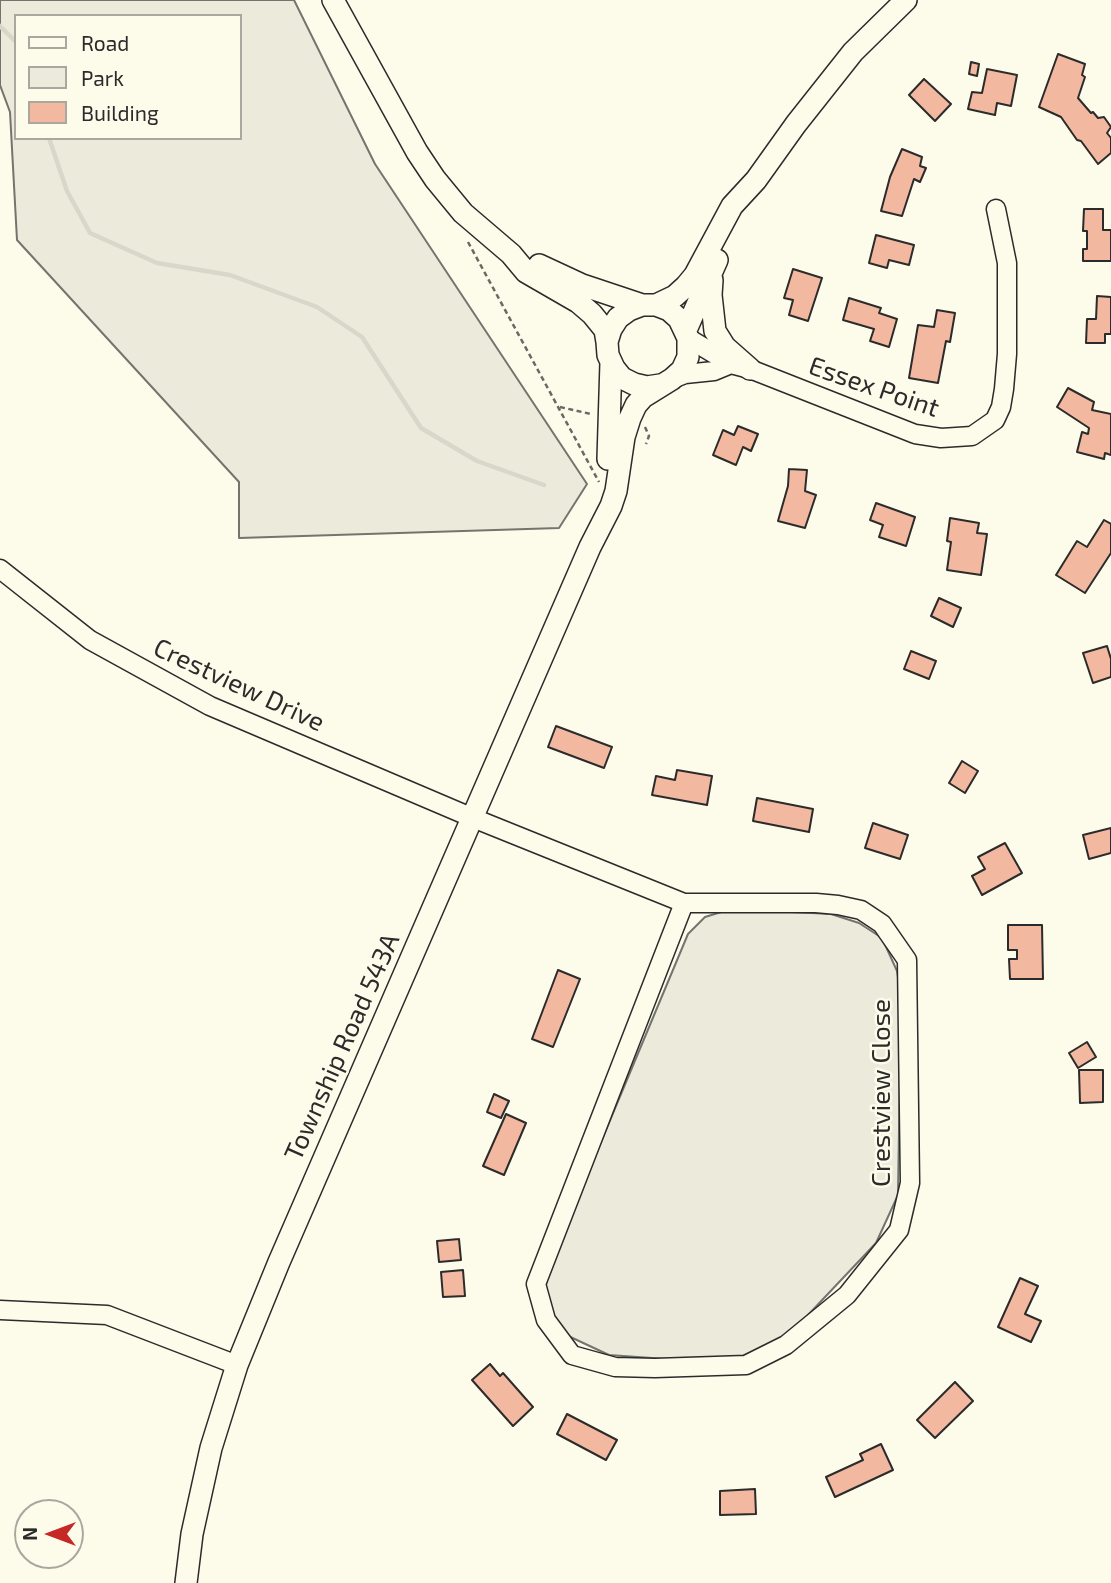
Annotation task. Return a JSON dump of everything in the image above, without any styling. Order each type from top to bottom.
[{"type":"main road","points":[[333,0],[417,152],[463,213],[511,254],[526,272],[578,302],[592,314],[605,330],[609,352],[622,378],[647,387],[666,382]]},
{"type":"main road","name":"Township Road 543A","points":[[590,547],[610,444],[611,329],[618,318],[629,310],[675,296],[686,286],[695,275],[732,206],[756,180],[853,52],[906,0]]},
{"type":"main road","name":"Township Road 543A","points":[[186,1583],[192,1534],[211,1448],[237,1365],[279,1262],[590,547],[611,506],[630,418],[636,405],[682,370],[688,357],[687,334],[713,267],[747,204],[756,180]]},
{"type":"main road","points":[[511,254],[530,260],[582,285],[669,310],[679,318],[687,334]]},
{"type":"main road","points":[[713,267],[711,295],[715,331],[740,366]]},
{"type":"street","name":"Essex Point","points":[[687,334],[740,366],[915,434],[941,438],[972,436],[995,420],[1002,407],[1006,365],[1007,262],[996,209]]},
{"type":"street","points":[[666,382],[685,374],[740,366]]},
{"type":"street","name":"Crestview Drive","points":[[0,569],[90,640],[211,706],[473,818]]},
{"type":"street","name":"Crestview Close","points":[[473,818],[684,903],[816,903],[861,910],[882,924],[907,961],[910,1183],[899,1230],[847,1295],[786,1345],[746,1365],[615,1367],[572,1355],[547,1320],[536,1284],[684,903]]},
{"type":"street","points":[[0,1310],[107,1315],[237,1365]]},
{"type":"path","points":[[466,237],[603,489]]},
{"type":"path","points":[[557,407],[582,413],[597,413]]},
{"type":"green space","points":[[0,0],[294,0],[375,164],[587,484],[559,528],[239,538],[239,482],[17,240],[10,112],[0,85]]},
{"type":"green space","points":[[731,909],[831,914],[859,923],[882,938],[897,971],[901,996],[898,1195],[876,1243],[791,1333],[741,1357],[695,1361],[609,1355],[564,1334],[549,1313],[546,1285],[549,1266],[688,934],[705,917]]},
{"type":"building","points":[[1058,54],[1085,64],[1082,75],[1085,77],[1078,98],[1091,113],[1098,118],[1104,117],[1111,127],[1107,133],[1111,138],[1111,153],[1098,164],[1061,117],[1039,107]]},
{"type":"building","points":[[971,62],[979,64],[977,76],[969,74]]},
{"type":"building","points":[[987,69],[1017,75],[1011,106],[997,103],[995,115],[968,109],[972,92],[982,93]]},
{"type":"building","points":[[924,79],[951,104],[935,121],[909,95]]},
{"type":"building","points":[[902,149],[922,157],[920,166],[926,168],[920,182],[914,179],[902,216],[881,211],[890,177]]},
{"type":"building","points":[[1084,209],[1103,209],[1103,230],[1111,230],[1111,261],[1083,261],[1083,249],[1087,249],[1087,231],[1083,231]]},
{"type":"building","points":[[876,235],[914,245],[909,265],[889,260],[887,268],[869,263]]},
{"type":"building","points":[[793,269],[822,278],[808,321],[789,315],[793,300],[784,298]]},
{"type":"building","points":[[1097,296],[1111,297],[1111,334],[1105,334],[1105,343],[1086,343],[1087,319],[1096,319]]},
{"type":"building","points":[[849,298],[881,308],[879,313],[897,319],[889,347],[870,341],[874,329],[843,320]]},
{"type":"building","points":[[937,310],[955,313],[950,342],[946,341],[938,383],[909,378],[918,325],[934,327]]},
{"type":"building","points":[[1068,388],[1094,402],[1092,410],[1111,414],[1111,455],[1105,453],[1104,459],[1077,452],[1082,432],[1088,434],[1089,428],[1057,407]]},
{"type":"building","points":[[738,426],[758,434],[751,451],[743,447],[736,465],[713,455],[723,430],[734,435]]},
{"type":"building","points":[[789,469],[807,470],[805,491],[816,495],[805,528],[778,521],[788,486]]},
{"type":"building","points":[[876,503],[915,517],[906,546],[879,537],[883,525],[870,520]]},
{"type":"building","points":[[950,518],[979,523],[977,533],[987,534],[981,575],[947,570],[951,542],[947,541]]},
{"type":"building","points":[[1104,520],[1111,524],[1111,553],[1085,593],[1056,575],[1077,541],[1087,547]]},
{"type":"building","points":[[939,598],[961,608],[953,627],[931,616]]},
{"type":"building","points":[[1107,646],[1111,659],[1111,677],[1093,683],[1083,653]]},
{"type":"building","points":[[911,651],[936,661],[929,679],[904,669]]},
{"type":"building","points":[[556,726],[612,747],[604,768],[548,747]]},
{"type":"building","points":[[962,761],[978,771],[965,793],[949,783]]},
{"type":"building","points":[[677,770],[712,776],[707,805],[652,795],[656,776],[675,780]]},
{"type":"building","points":[[757,798],[813,809],[809,832],[753,821]]},
{"type":"building","points":[[873,823],[908,835],[900,859],[865,848]]},
{"type":"building","points":[[1111,828],[1111,853],[1089,859],[1083,835]]},
{"type":"building","points":[[1005,843],[1022,873],[982,895],[972,876],[985,869],[978,857]]},
{"type":"building","points":[[1008,925],[1042,925],[1043,979],[1010,979],[1009,959],[1017,959],[1017,950],[1008,950]]},
{"type":"building","points":[[558,970],[580,979],[553,1047],[532,1039]]},
{"type":"building","points":[[1087,1042],[1096,1057],[1078,1068],[1069,1053]]},
{"type":"building","points":[[1079,1070],[1103,1070],[1103,1102],[1080,1103]]},
{"type":"building","points":[[494,1094],[509,1101],[501,1118],[487,1112]]},
{"type":"building","points":[[506,1114],[526,1123],[504,1175],[483,1166]]},
{"type":"building","points":[[459,1239],[461,1260],[439,1262],[437,1241]]},
{"type":"building","points":[[463,1270],[465,1296],[443,1297],[441,1272]]},
{"type":"building","points":[[1020,1278],[1038,1286],[1025,1314],[1041,1321],[1031,1342],[998,1327]]},
{"type":"building","points":[[490,1364],[500,1376],[503,1373],[533,1407],[513,1426],[472,1380]]},
{"type":"building","points":[[955,1382],[973,1401],[935,1438],[917,1420]]},
{"type":"building","points":[[567,1414],[617,1440],[606,1460],[557,1434]]},
{"type":"building","points":[[881,1444],[893,1470],[835,1497],[826,1477],[863,1460],[860,1454]]},
{"type":"building","points":[[755,1489],[756,1514],[720,1515],[720,1491]]},
{"type":"waterway","points":[[0,26],[14,40]]},
{"type":"waterway","points":[[50,140],[67,191],[90,233],[157,263],[230,275],[317,307],[362,337],[421,428],[477,461],[544,485]]}]
